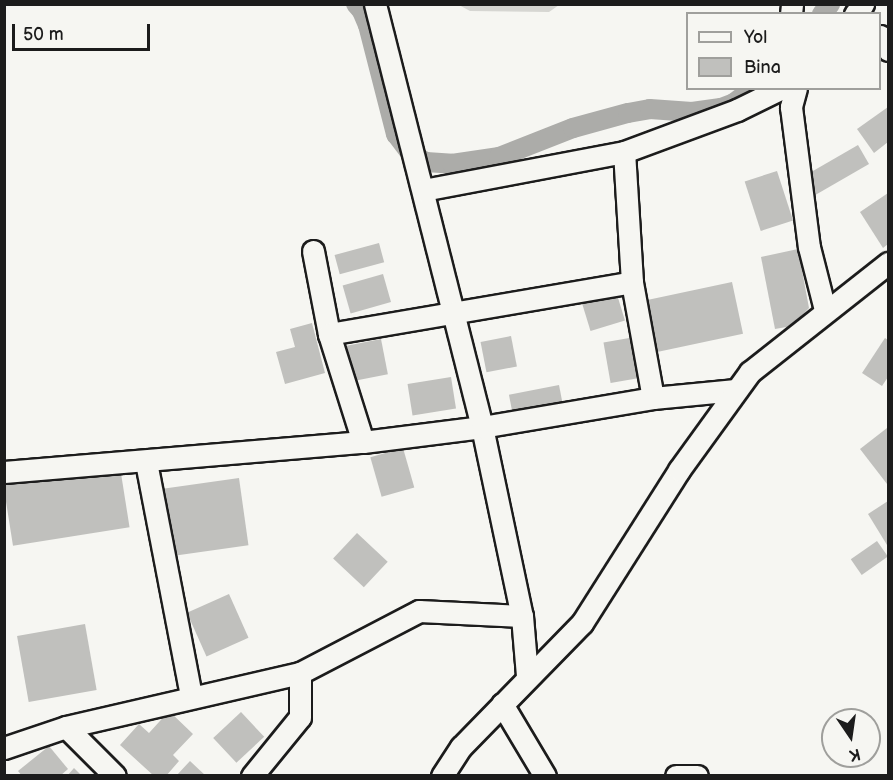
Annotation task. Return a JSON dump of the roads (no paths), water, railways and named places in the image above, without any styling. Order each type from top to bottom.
[{"type":"street","points":[[375,4],[452,313],[483,427],[522,616],[527,676]]},
{"type":"street","points":[[423,190],[624,152],[737,110],[778,90]]},
{"type":"street","points":[[796,90],[791,108],[809,247],[825,310]]},
{"type":"street","points":[[624,152],[632,282],[653,398]]},
{"type":"street","points":[[314,251],[328,334],[363,442]]},
{"type":"street","points":[[442,776],[461,747],[527,676],[582,623],[679,470],[750,372],[825,310],[888,263]]},
{"type":"street","points":[[328,334],[632,282]]},
{"type":"street","points":[[4,472],[108,462],[146,462],[363,442],[483,427],[653,398],[736,390]]},
{"type":"street","points":[[146,462],[191,696]]},
{"type":"street","points":[[4,748],[66,727],[191,696],[300,673],[419,611],[522,616]]},
{"type":"street","points":[[252,776],[300,717],[300,673]]},
{"type":"street","points":[[502,704],[545,776]]},
{"type":"street","points":[[66,727],[115,776]]},
{"type":"street","points":[[676,776],[697,776]]},
{"type":"waterway","points":[[356,4],[368,25],[396,134],[412,155],[426,162],[452,164],[499,157],[573,128],[628,113],[650,109],[692,112],[721,108],[734,103],[751,90]]},
{"type":"waterway","points":[[824,12],[830,4]]}]
